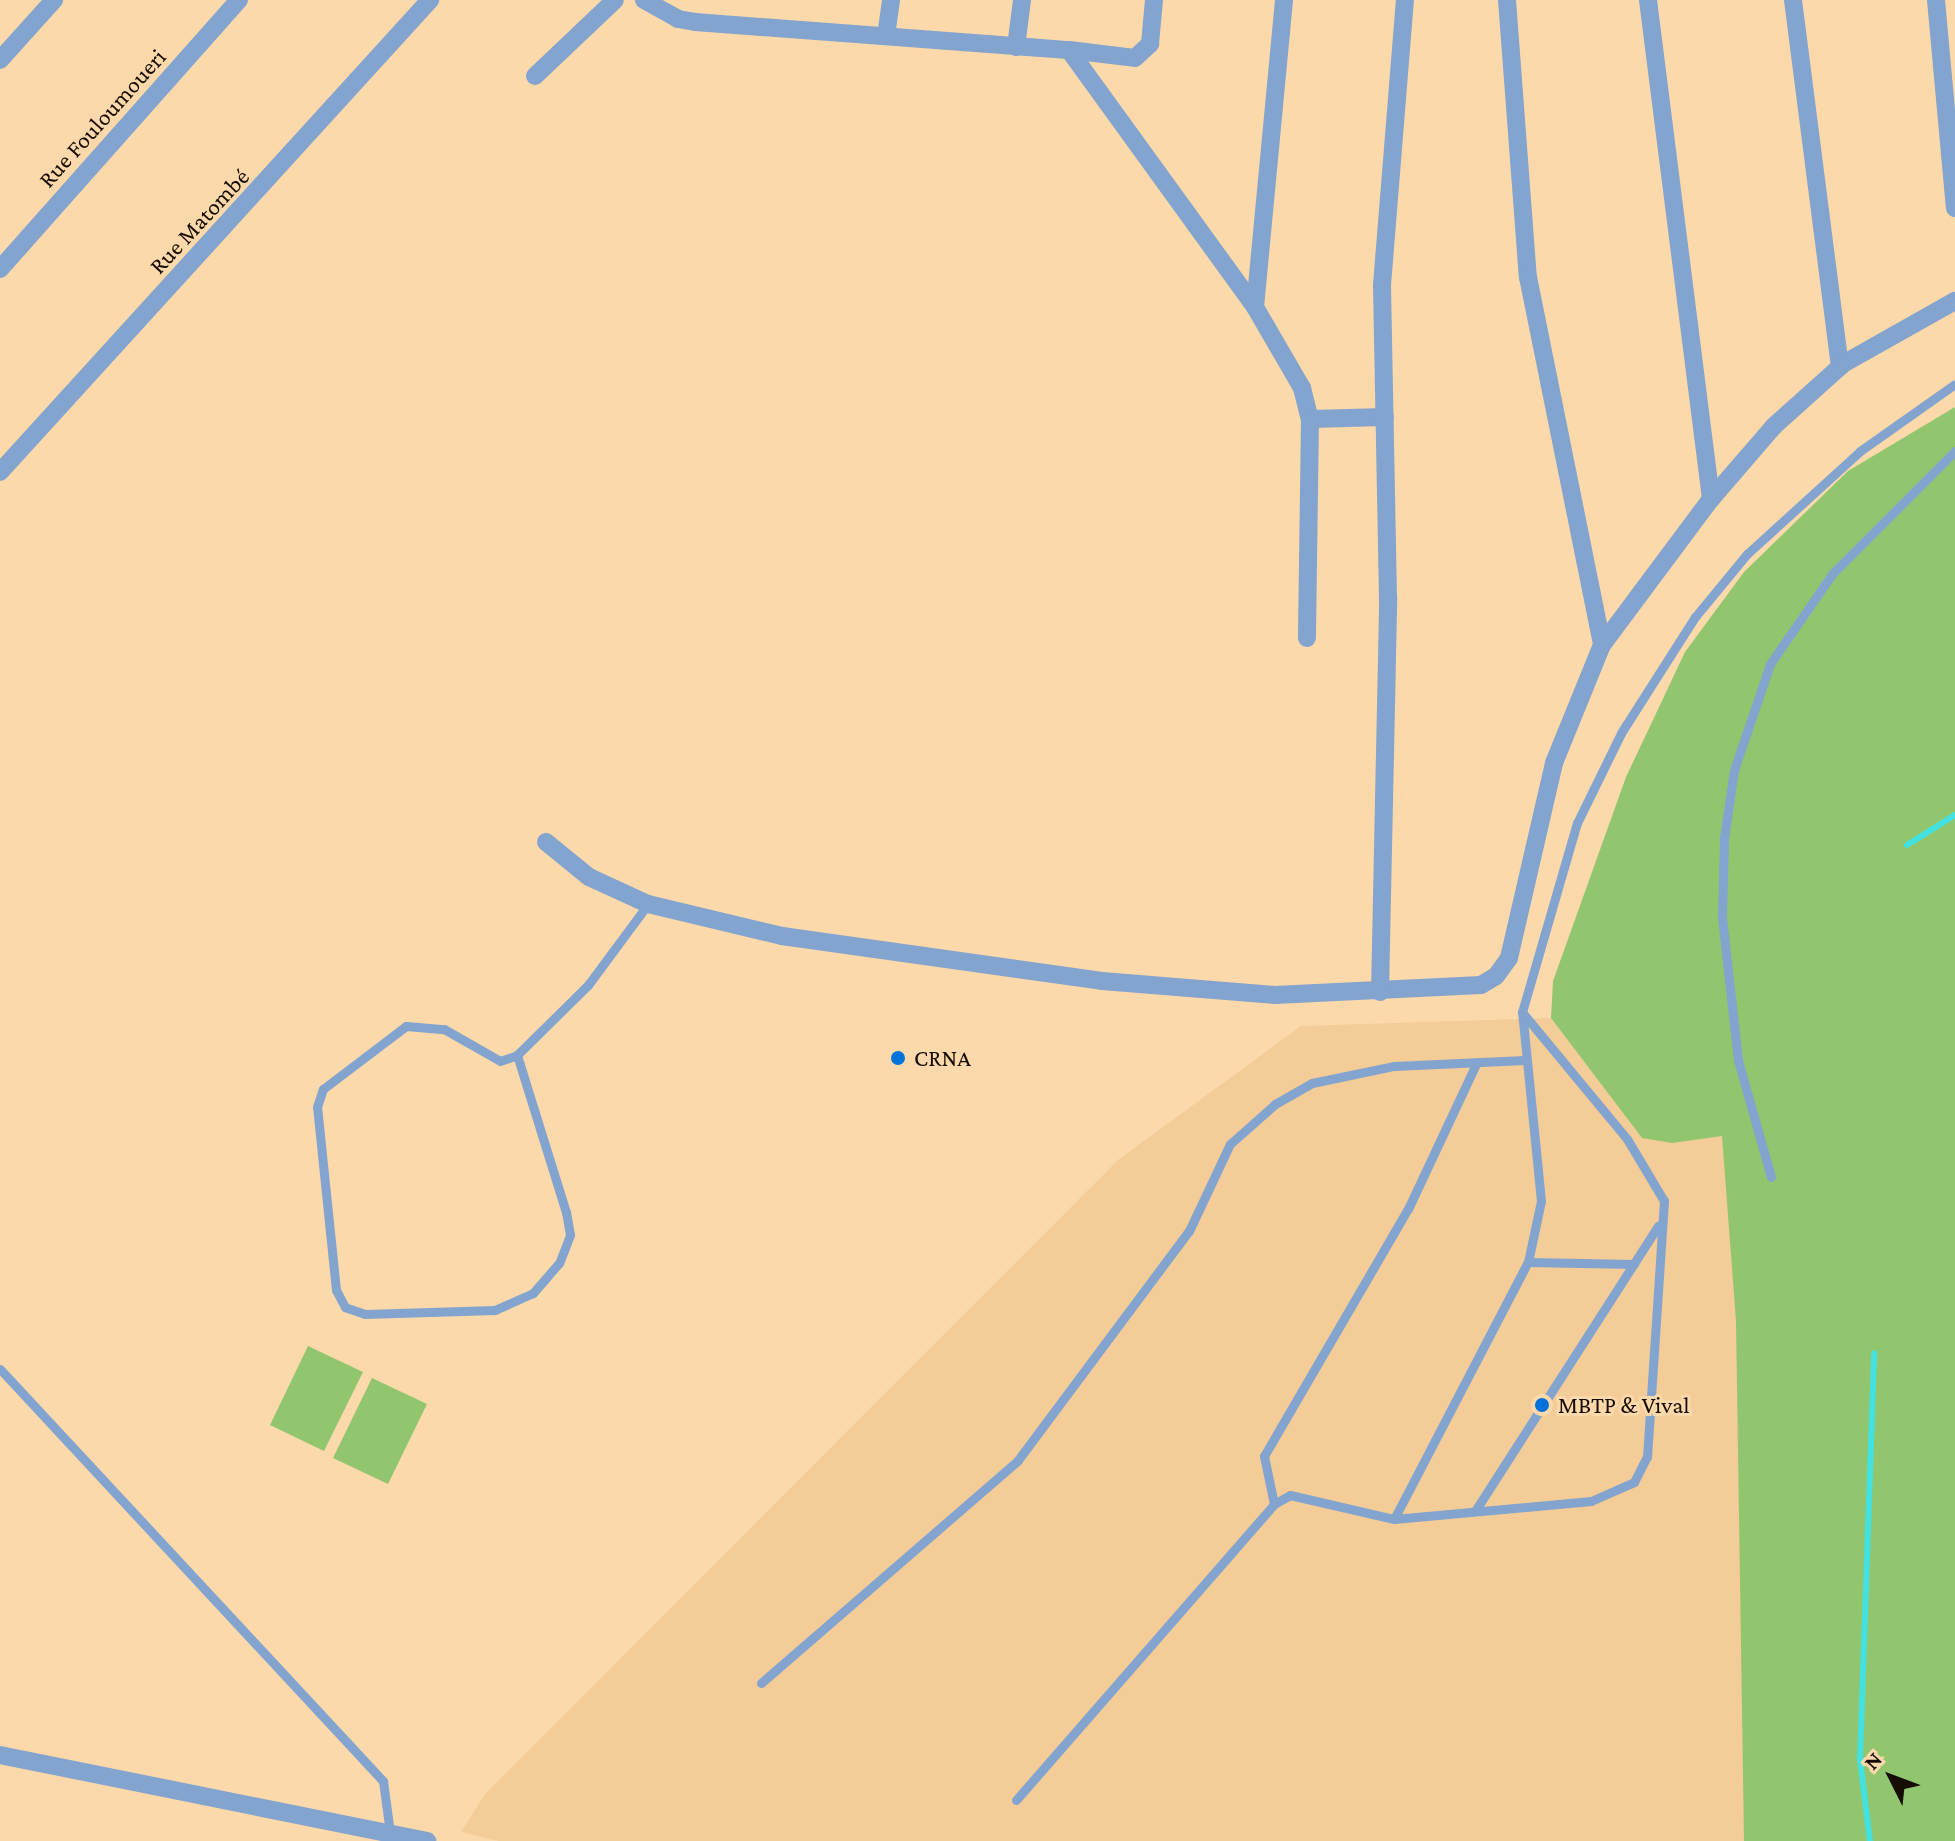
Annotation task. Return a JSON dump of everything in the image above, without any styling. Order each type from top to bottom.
[{"type":"street","points":[[0,60],[54,0]]},
{"type":"street","name":"Rue Fouloumoueri","points":[[0,269],[239,0]]},
{"type":"street","name":"Rue Matombé","points":[[0,472],[430,0]]},
{"type":"street","points":[[535,76],[615,0]]},
{"type":"street","points":[[644,0],[678,19],[1135,58],[1150,44],[1154,0]]},
{"type":"street","points":[[886,36],[891,0]]},
{"type":"street","points":[[1016,47],[1022,0]]},
{"type":"street","points":[[1255,307],[1284,0]]},
{"type":"street","points":[[1380,992],[1388,598],[1382,285],[1405,0]]},
{"type":"street","points":[[1507,0],[1528,277],[1602,645]]},
{"type":"street","points":[[1648,0],[1711,499]]},
{"type":"street","points":[[1793,0],[1840,367]]},
{"type":"street","points":[[1936,0],[1955,208]]},
{"type":"street","points":[[1069,50],[1255,307],[1302,388],[1310,419],[1307,638]]},
{"type":"street","points":[[546,842],[589,877],[648,904],[782,936],[1102,981],[1275,995],[1481,985],[1496,976],[1509,958],[1554,763],[1602,645],[1711,499],[1774,426],[1840,367],[1955,301]]},
{"type":"street","points":[[1310,419],[1385,417]]},
{"type":"street","points":[[0,1755],[389,1837],[427,1841]]},
{"type":"lane","points":[[1394,1519],[1528,1262],[1541,1201],[1522,1012],[1577,823],[1621,733],[1695,617],[1797,503],[1860,451],[1955,384]]},
{"type":"lane","points":[[1771,1177],[1738,1060],[1722,917],[1724,838],[1734,770],[1770,664],[1832,574],[1955,451]]},
{"type":"lane","points":[[517,1055],[566,1212],[570,1235],[559,1263],[533,1293],[495,1310],[365,1314],[345,1307],[336,1290],[317,1107],[323,1089],[406,1026],[444,1029],[500,1061],[517,1055],[588,985],[648,904]]},
{"type":"lane","points":[[1016,1800],[1274,1504],[1290,1495],[1394,1519],[1591,1501],[1634,1482],[1647,1457],[1660,1224],[1664,1201],[1627,1139],[1522,1012]]},
{"type":"lane","points":[[761,1683],[1018,1460],[1189,1231],[1230,1144],[1275,1104],[1312,1083],[1394,1066],[1525,1060]]},
{"type":"lane","points":[[1274,1504],[1264,1456],[1408,1209],[1477,1062]]},
{"type":"lane","points":[[1475,1511],[1660,1224]]},
{"type":"lane","points":[[1528,1262],[1634,1264]]},
{"type":"lane","points":[[0,1369],[383,1781],[389,1837]]},
{"type":"shaded area","points":[[1696,925],[1955,1841],[499,1841],[461,1832],[485,1794],[1118,1160],[1301,1026],[1551,1018],[1642,1138]]},
{"type":"green space","points":[[1955,407],[1955,1841],[1744,1841],[1736,1321],[1722,1136],[1672,1143],[1642,1138],[1551,1018],[1553,981],[1626,777],[1685,652],[1744,572],[1848,471]]},
{"type":"green space","points":[[308,1346],[363,1372],[324,1451],[270,1425]]},
{"type":"green space","points":[[372,1378],[427,1404],[388,1484],[333,1458]]},
{"type":"waterway","points":[[1907,845],[1955,815]]},
{"type":"waterway","points":[[1870,1841],[1860,1759],[1874,1353]]},
{"type":"place","name":"CRNA","points":[[898,1058]]},
{"type":"place","name":"MBTP & Vival","points":[[1542,1405]]}]
